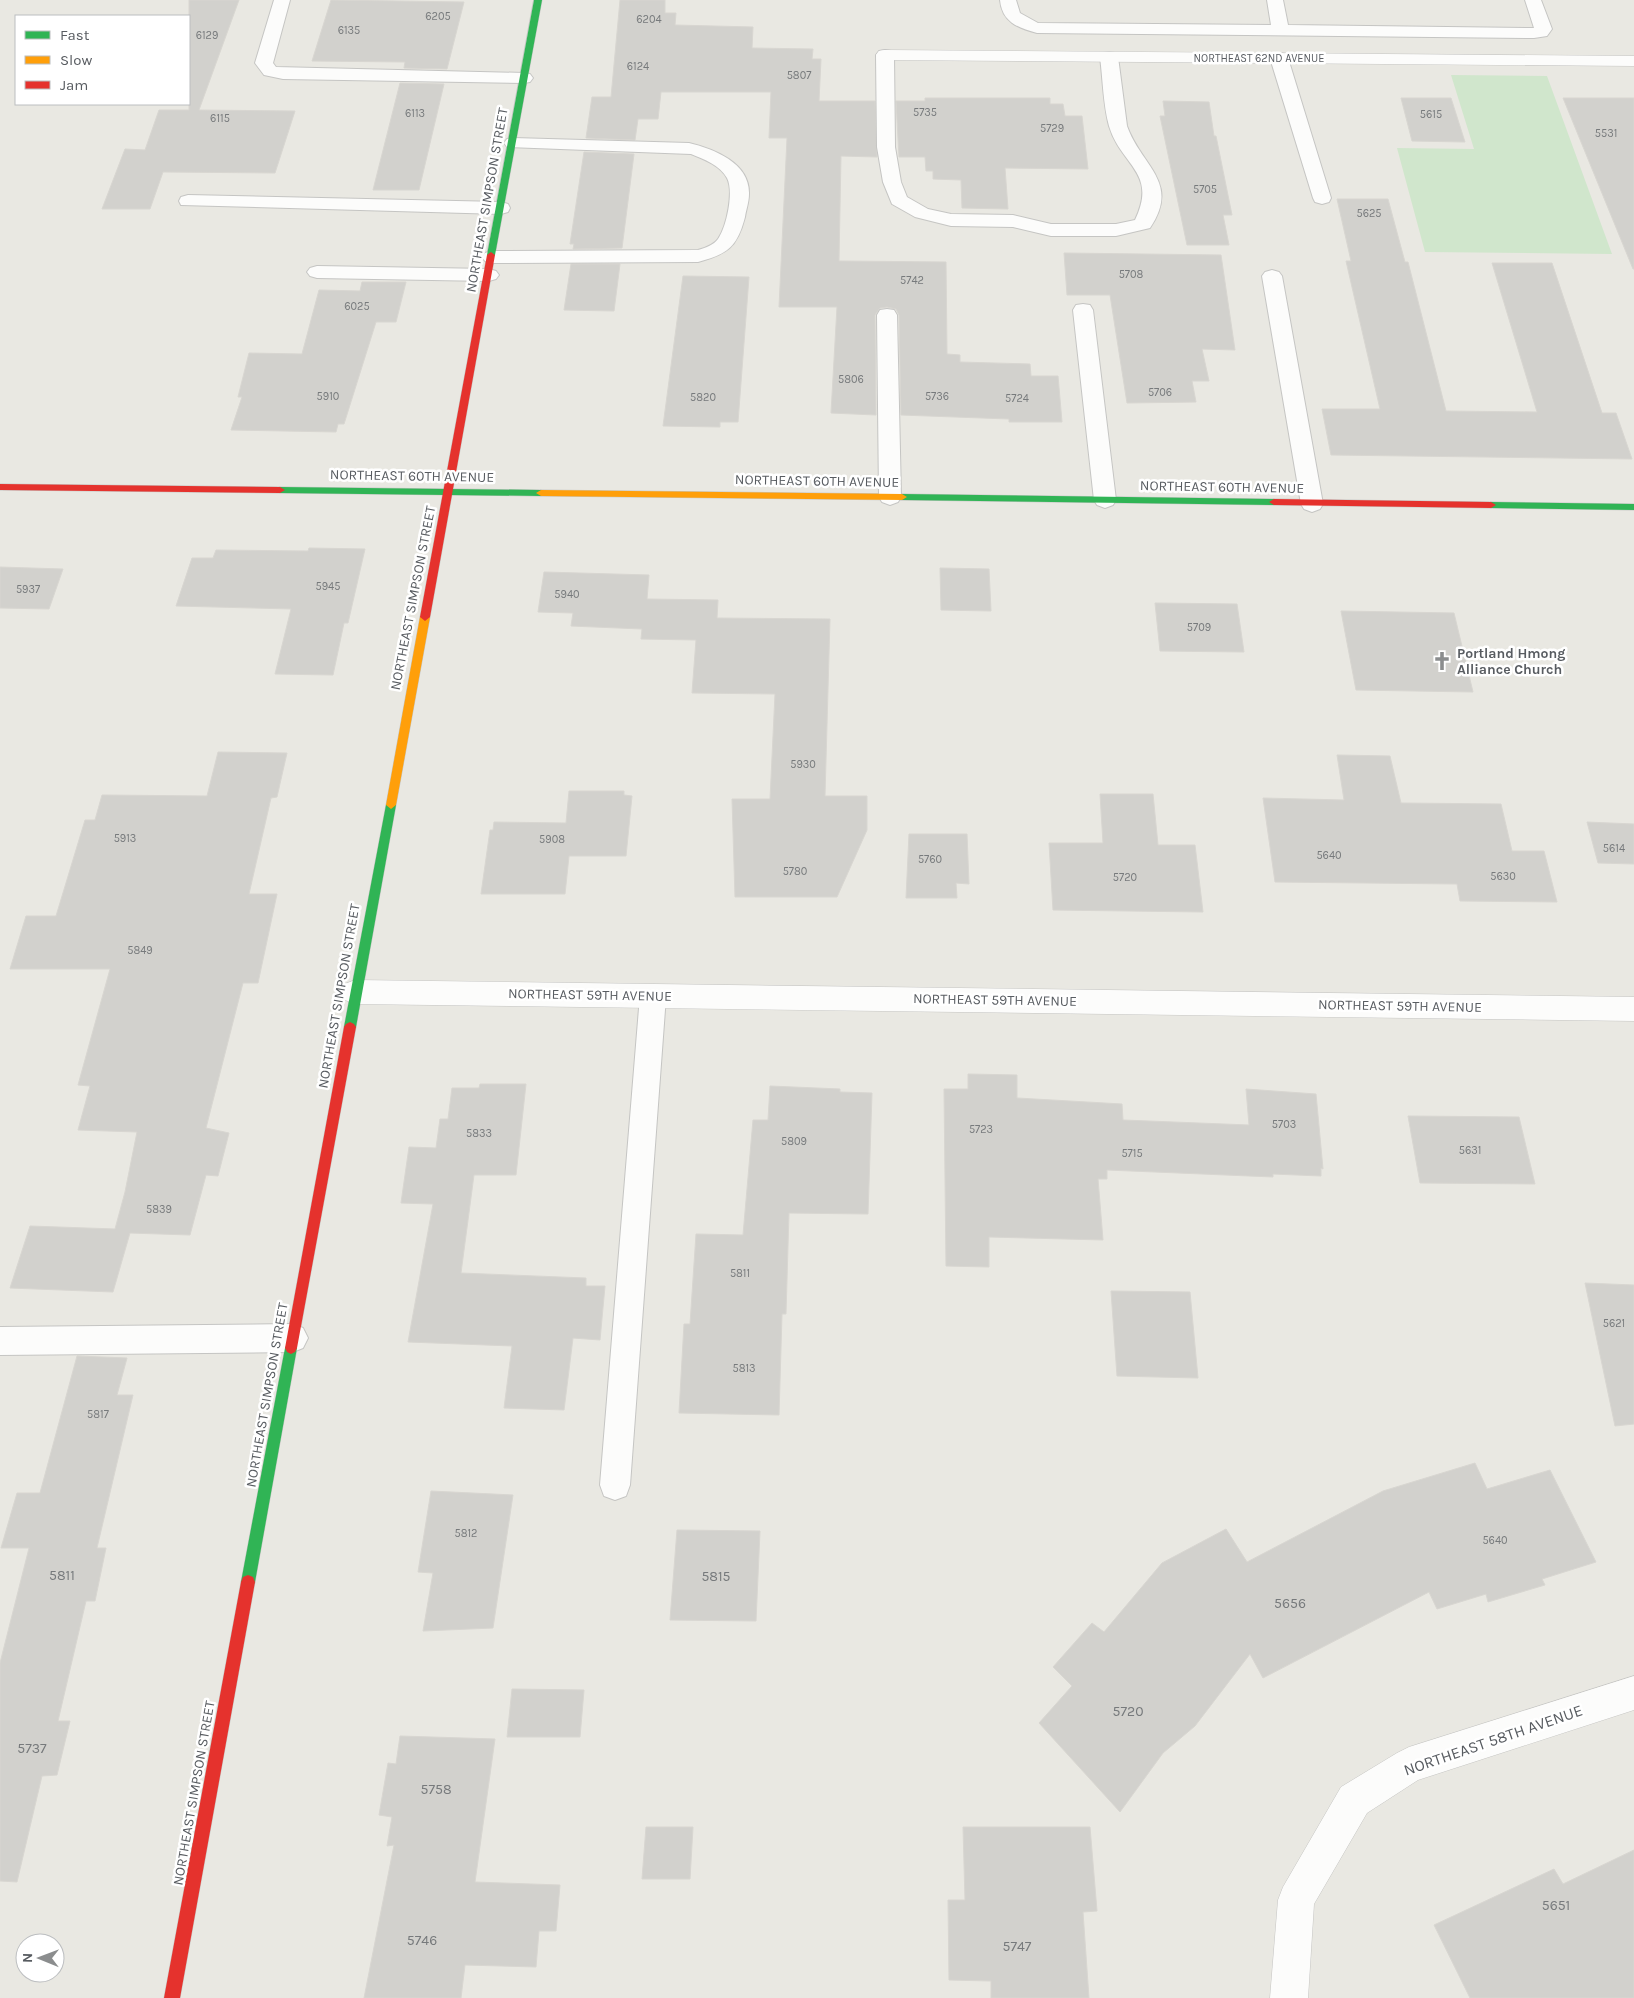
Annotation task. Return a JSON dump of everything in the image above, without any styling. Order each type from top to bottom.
[{"type":"street","name":"NORTHEAST SIMPSON STREET","points":[[172,1998],[355,992],[491,266],[538,0]]},
{"type":"street","name":"NORTHEAST 62ND AVENUE","points":[[885,55],[1634,61]]},
{"type":"street","name":"NORTHEAST 60TH AVENUE","points":[[0,487],[1634,508]]},
{"type":"street","name":"NORTHEAST 59TH AVENUE","points":[[355,992],[1634,1009]]},
{"type":"street","name":"NORTHEAST 58TH AVENUE","points":[[1289,1998],[1296,1900],[1354,1800],[1409,1765],[1634,1693]]},
{"type":"lane","points":[[282,0],[264,63],[270,71],[282,74],[524,78]]},
{"type":"lane","points":[[1008,0],[1008,9],[1014,19],[1037,28],[1541,32],[1543,29],[1533,0]]},
{"type":"lane","points":[[1274,0],[1280,30]]},
{"type":"lane","points":[[885,55],[886,147],[892,182],[899,200],[922,213],[951,220],[1013,221],[1052,230],[1116,230],[1143,224],[1152,204],[1151,182],[1143,167],[1130,152],[1118,128],[1109,57]]},
{"type":"lane","points":[[1279,58],[1322,198]]},
{"type":"lane","points":[[318,272],[698,256],[714,252],[727,242],[733,228],[740,193],[737,181],[729,168],[705,152],[689,148],[513,144]]},
{"type":"lane","points":[[188,201],[501,208]]},
{"type":"lane","points":[[1272,276],[1312,504]]},
{"type":"lane","points":[[1083,310],[1105,500]]},
{"type":"lane","points":[[887,315],[890,497]]},
{"type":"lane","points":[[615,1485],[653,996]]},
{"type":"lane","points":[[0,1341],[293,1338]]},
{"type":"green space","points":[[1451,75],[1547,76],[1612,254],[1425,252],[1397,148],[1474,149]]},
{"type":"building","points":[[189,0],[239,0],[199,110],[295,111],[275,173],[163,172],[150,209],[102,209],[125,149],[145,150],[159,110],[189,110]]},
{"type":"building","points":[[331,0],[464,2],[447,69],[404,68],[405,62],[312,61]]},
{"type":"building","points":[[620,0],[665,0],[665,13],[676,13],[675,25],[753,27],[752,48],[813,49],[812,59],[821,59],[819,101],[875,101],[877,157],[841,156],[839,261],[946,262],[947,354],[960,355],[960,362],[1030,364],[1031,376],[1058,376],[1062,422],[1009,422],[1009,419],[901,415],[899,315],[896,309],[887,307],[880,308],[875,315],[876,415],[831,413],[837,307],[779,307],[787,138],[769,138],[771,92],[661,92],[658,119],[638,119],[635,140],[586,138],[592,97],[611,97]]},
{"type":"building","points":[[400,83],[444,84],[419,190],[373,190]]},
{"type":"building","points":[[925,98],[1050,98],[1050,104],[1063,104],[1065,116],[1082,116],[1088,169],[1005,168],[1008,209],[962,208],[961,180],[933,179],[933,171],[926,171],[925,157],[899,157],[896,101],[925,101]]},
{"type":"building","points":[[1401,98],[1451,98],[1465,142],[1412,141]]},
{"type":"building","points":[[1563,98],[1634,98],[1634,269],[1633,269]]},
{"type":"building","points":[[1163,101],[1209,102],[1214,136],[1216,136],[1232,215],[1223,215],[1229,245],[1187,245],[1160,116],[1165,116]]},
{"type":"building","points":[[584,152],[634,154],[622,248],[573,249],[574,244],[570,244]]},
{"type":"building","points":[[1337,199],[1388,199],[1405,262],[1408,262],[1446,411],[1537,412],[1492,263],[1552,263],[1602,413],[1616,413],[1632,459],[1331,455],[1322,409],[1380,409],[1346,261],[1351,261]]},
{"type":"building","points":[[1064,253],[1221,255],[1235,350],[1202,349],[1209,381],[1192,381],[1196,402],[1127,403],[1110,295],[1067,295]]},
{"type":"building","points":[[571,264],[620,264],[614,311],[564,310]]},
{"type":"building","points":[[683,276],[749,277],[738,422],[720,422],[720,427],[663,426]]},
{"type":"building","points":[[362,282],[406,282],[396,322],[376,322],[344,424],[338,424],[336,432],[231,430],[242,397],[238,397],[249,353],[302,354],[319,290],[360,291]]},
{"type":"building","points":[[309,548],[365,549],[348,623],[344,623],[333,675],[275,674],[291,609],[176,606],[192,558],[213,558],[216,550],[308,551]]},
{"type":"building","points":[[0,567],[63,569],[49,609],[0,608]]},
{"type":"building","points":[[940,568],[989,569],[991,611],[941,610]]},
{"type":"building","points":[[544,572],[649,575],[647,599],[718,600],[717,618],[830,619],[825,796],[867,796],[867,830],[837,897],[735,897],[732,799],[770,799],[775,694],[692,693],[696,640],[641,639],[642,629],[571,626],[573,613],[538,612]]},
{"type":"building","points":[[1155,603],[1237,604],[1244,652],[1160,651]]},
{"type":"building","points":[[1341,611],[1454,613],[1473,692],[1356,690]]},
{"type":"building","points":[[218,752],[287,753],[277,797],[271,798],[249,894],[277,894],[258,983],[243,983],[206,1128],[229,1133],[218,1176],[206,1175],[190,1235],[130,1233],[113,1292],[10,1288],[30,1226],[115,1229],[125,1192],[137,1132],[78,1130],[90,1086],[78,1085],[110,969],[10,969],[26,916],[56,916],[85,820],[95,820],[102,795],[207,796]]},
{"type":"building","points":[[1337,755],[1390,756],[1401,803],[1501,804],[1512,851],[1544,851],[1557,902],[1460,901],[1457,884],[1275,882],[1263,798],[1344,800]]},
{"type":"building","points":[[569,791],[624,791],[624,795],[632,796],[626,856],[569,856],[565,894],[481,894],[490,830],[493,830],[494,822],[566,823]]},
{"type":"building","points":[[1100,794],[1153,794],[1158,845],[1195,845],[1203,912],[1053,910],[1049,843],[1103,843]]},
{"type":"building","points":[[1587,822],[1634,824],[1634,864],[1598,863]]},
{"type":"building","points":[[909,834],[967,834],[969,884],[956,883],[957,898],[906,898]]},
{"type":"building","points":[[968,1074],[1017,1075],[1017,1098],[1122,1104],[1123,1120],[1249,1125],[1246,1089],[1316,1094],[1323,1169],[1321,1168],[1321,1176],[1273,1174],[1273,1177],[1107,1170],[1107,1179],[1098,1179],[1103,1240],[989,1237],[989,1267],[946,1266],[944,1089],[968,1089]]},
{"type":"building","points":[[480,1084],[526,1084],[516,1175],[474,1175],[461,1273],[586,1278],[586,1286],[605,1286],[600,1340],[573,1338],[564,1410],[504,1408],[512,1346],[408,1342],[433,1204],[401,1203],[409,1147],[436,1148],[440,1119],[448,1119],[452,1088],[479,1088]]},
{"type":"building","points":[[770,1086],[840,1089],[840,1092],[872,1093],[868,1214],[789,1213],[786,1314],[782,1314],[779,1415],[679,1413],[684,1324],[690,1324],[696,1234],[743,1235],[753,1120],[768,1120]]},
{"type":"building","points":[[1408,1116],[1519,1117],[1535,1184],[1420,1183]]},
{"type":"building","points":[[1585,1283],[1634,1285],[1634,1424],[1615,1426]]},
{"type":"building","points":[[1111,1291],[1190,1292],[1198,1378],[1117,1376]]},
{"type":"building","points":[[77,1356],[127,1358],[117,1395],[133,1395],[97,1548],[106,1548],[95,1601],[86,1601],[58,1721],[70,1721],[57,1775],[42,1776],[17,1882],[0,1881],[0,1663],[29,1548],[1,1548],[17,1493],[40,1493]]},
{"type":"building","points":[[1475,1463],[1487,1489],[1550,1470],[1596,1562],[1542,1579],[1545,1585],[1488,1602],[1486,1594],[1437,1609],[1429,1592],[1263,1678],[1250,1654],[1195,1726],[1163,1753],[1120,1812],[1039,1723],[1072,1686],[1053,1667],[1092,1623],[1104,1632],[1162,1563],[1226,1529],[1247,1562],[1383,1491]]},
{"type":"building","points":[[431,1491],[513,1495],[493,1628],[423,1631],[433,1573],[418,1572]]},
{"type":"building","points":[[677,1530],[760,1531],[756,1621],[670,1620]]},
{"type":"building","points":[[512,1689],[584,1690],[580,1737],[507,1737]]},
{"type":"building","points":[[400,1736],[495,1739],[475,1882],[560,1885],[556,1931],[539,1931],[536,1967],[465,1965],[461,1998],[364,1998],[394,1845],[387,1846],[392,1817],[379,1815],[388,1763],[396,1764]]},
{"type":"building","points":[[646,1827],[693,1827],[690,1879],[642,1879]]},
{"type":"building","points":[[963,1827],[1090,1827],[1097,1911],[1083,1912],[1089,1998],[991,1998],[991,1981],[949,1980],[948,1900],[965,1900]]},
{"type":"building","points":[[1634,1850],[1634,1998],[1470,1998],[1434,1925],[1554,1869],[1563,1884]]},
{"type":"traffic: fast","points":[[491,255],[538,0]]},
{"type":"traffic: fast","points":[[280,490],[541,493]]},
{"type":"traffic: fast","points":[[902,497],[1274,502]]},
{"type":"traffic: fast","points":[[1491,505],[1634,507]]},
{"type":"traffic: fast","points":[[350,1027],[391,805]]},
{"type":"traffic: fast","points":[[248,1582],[291,1348]]},
{"type":"traffic: slow","points":[[541,493],[902,497]]},
{"type":"traffic: slow","points":[[391,805],[425,617]]},
{"type":"traffic: jam","points":[[425,617],[491,255]]},
{"type":"traffic: jam","points":[[0,487],[280,490]]},
{"type":"traffic: jam","points":[[1274,502],[1491,505]]},
{"type":"traffic: jam","points":[[291,1348],[350,1027]]},
{"type":"traffic: jam","points":[[172,1998],[248,1582]]},
{"type":"place","name":"Portland Hmong Alliance Church","points":[[1442,661]]}]
